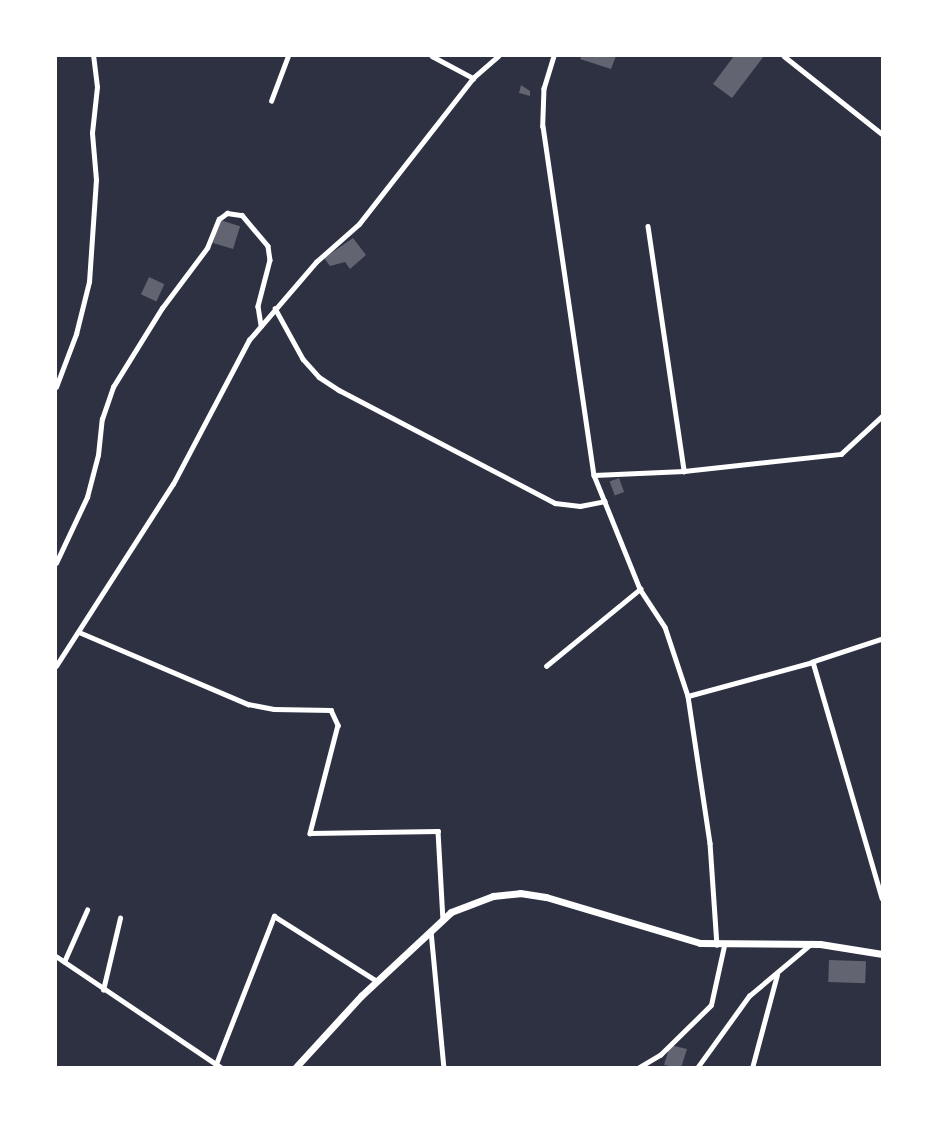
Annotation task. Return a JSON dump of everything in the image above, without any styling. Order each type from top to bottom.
[{"type":"main road","points":[[295,1068],[377,981],[442,920],[482,898],[526,894],[566,902],[688,941],[721,945],[812,944],[882,954]]},
{"type":"street","points":[[56,387],[76,334],[89,282],[96,180],[92,133],[97,87],[93,56]]},
{"type":"street","points":[[271,101],[288,56]]},
{"type":"street","points":[[432,56],[473,78]]},
{"type":"street","points":[[56,666],[173,483],[261,326],[316,262],[359,224],[473,78],[498,56]]},
{"type":"street","points":[[554,56],[544,88],[543,126],[594,475],[640,589],[665,627],[688,696],[710,843],[721,945],[711,1005],[660,1055],[638,1068]]},
{"type":"street","points":[[784,56],[882,134]]},
{"type":"street","points":[[56,563],[87,497],[98,455],[102,419],[112,387],[155,318],[207,248],[219,219],[227,213],[242,215],[268,246],[270,260],[259,296],[261,326]]},
{"type":"street","points":[[648,226],[684,471]]},
{"type":"street","points":[[275,308],[303,359],[319,377],[339,390],[555,503],[580,506],[605,501]]},
{"type":"street","points":[[594,475],[684,471],[842,454],[882,416]]},
{"type":"street","points":[[546,666],[640,589]]},
{"type":"street","points":[[79,632],[242,702],[274,709],[331,710],[338,725],[310,833],[438,831],[442,920]]},
{"type":"street","points":[[688,696],[813,662],[882,639]]},
{"type":"street","points":[[813,662],[882,898]]},
{"type":"street","points":[[64,962],[87,910]]},
{"type":"street","points":[[216,1064],[274,916],[377,981]]},
{"type":"street","points":[[103,990],[120,918]]},
{"type":"street","points":[[431,931],[444,1068]]},
{"type":"street","points":[[696,1068],[749,996],[812,944]]},
{"type":"street","points":[[56,956],[103,990],[222,1068]]},
{"type":"street","points":[[752,1068],[777,975]]},
{"type":"street","points":[[521,1068],[550,1068]]},
{"type":"building","points":[[582,56],[616,56],[611,69],[580,59]]},
{"type":"building","points":[[734,56],[764,56],[732,98],[713,84]]},
{"type":"building","points":[[521,85],[530,91],[530,96],[519,93]]},
{"type":"building","points":[[220,220],[240,226],[233,249],[213,243]]},
{"type":"building","points":[[353,238],[366,255],[350,269],[345,262],[330,266],[324,258]]},
{"type":"building","points":[[149,277],[164,284],[156,301],[141,294]]},
{"type":"building","points":[[619,478],[624,492],[615,496],[610,481]]},
{"type":"building","points":[[829,960],[866,961],[865,983],[828,982]]},
{"type":"building","points":[[670,1045],[687,1049],[681,1068],[664,1065]]}]
